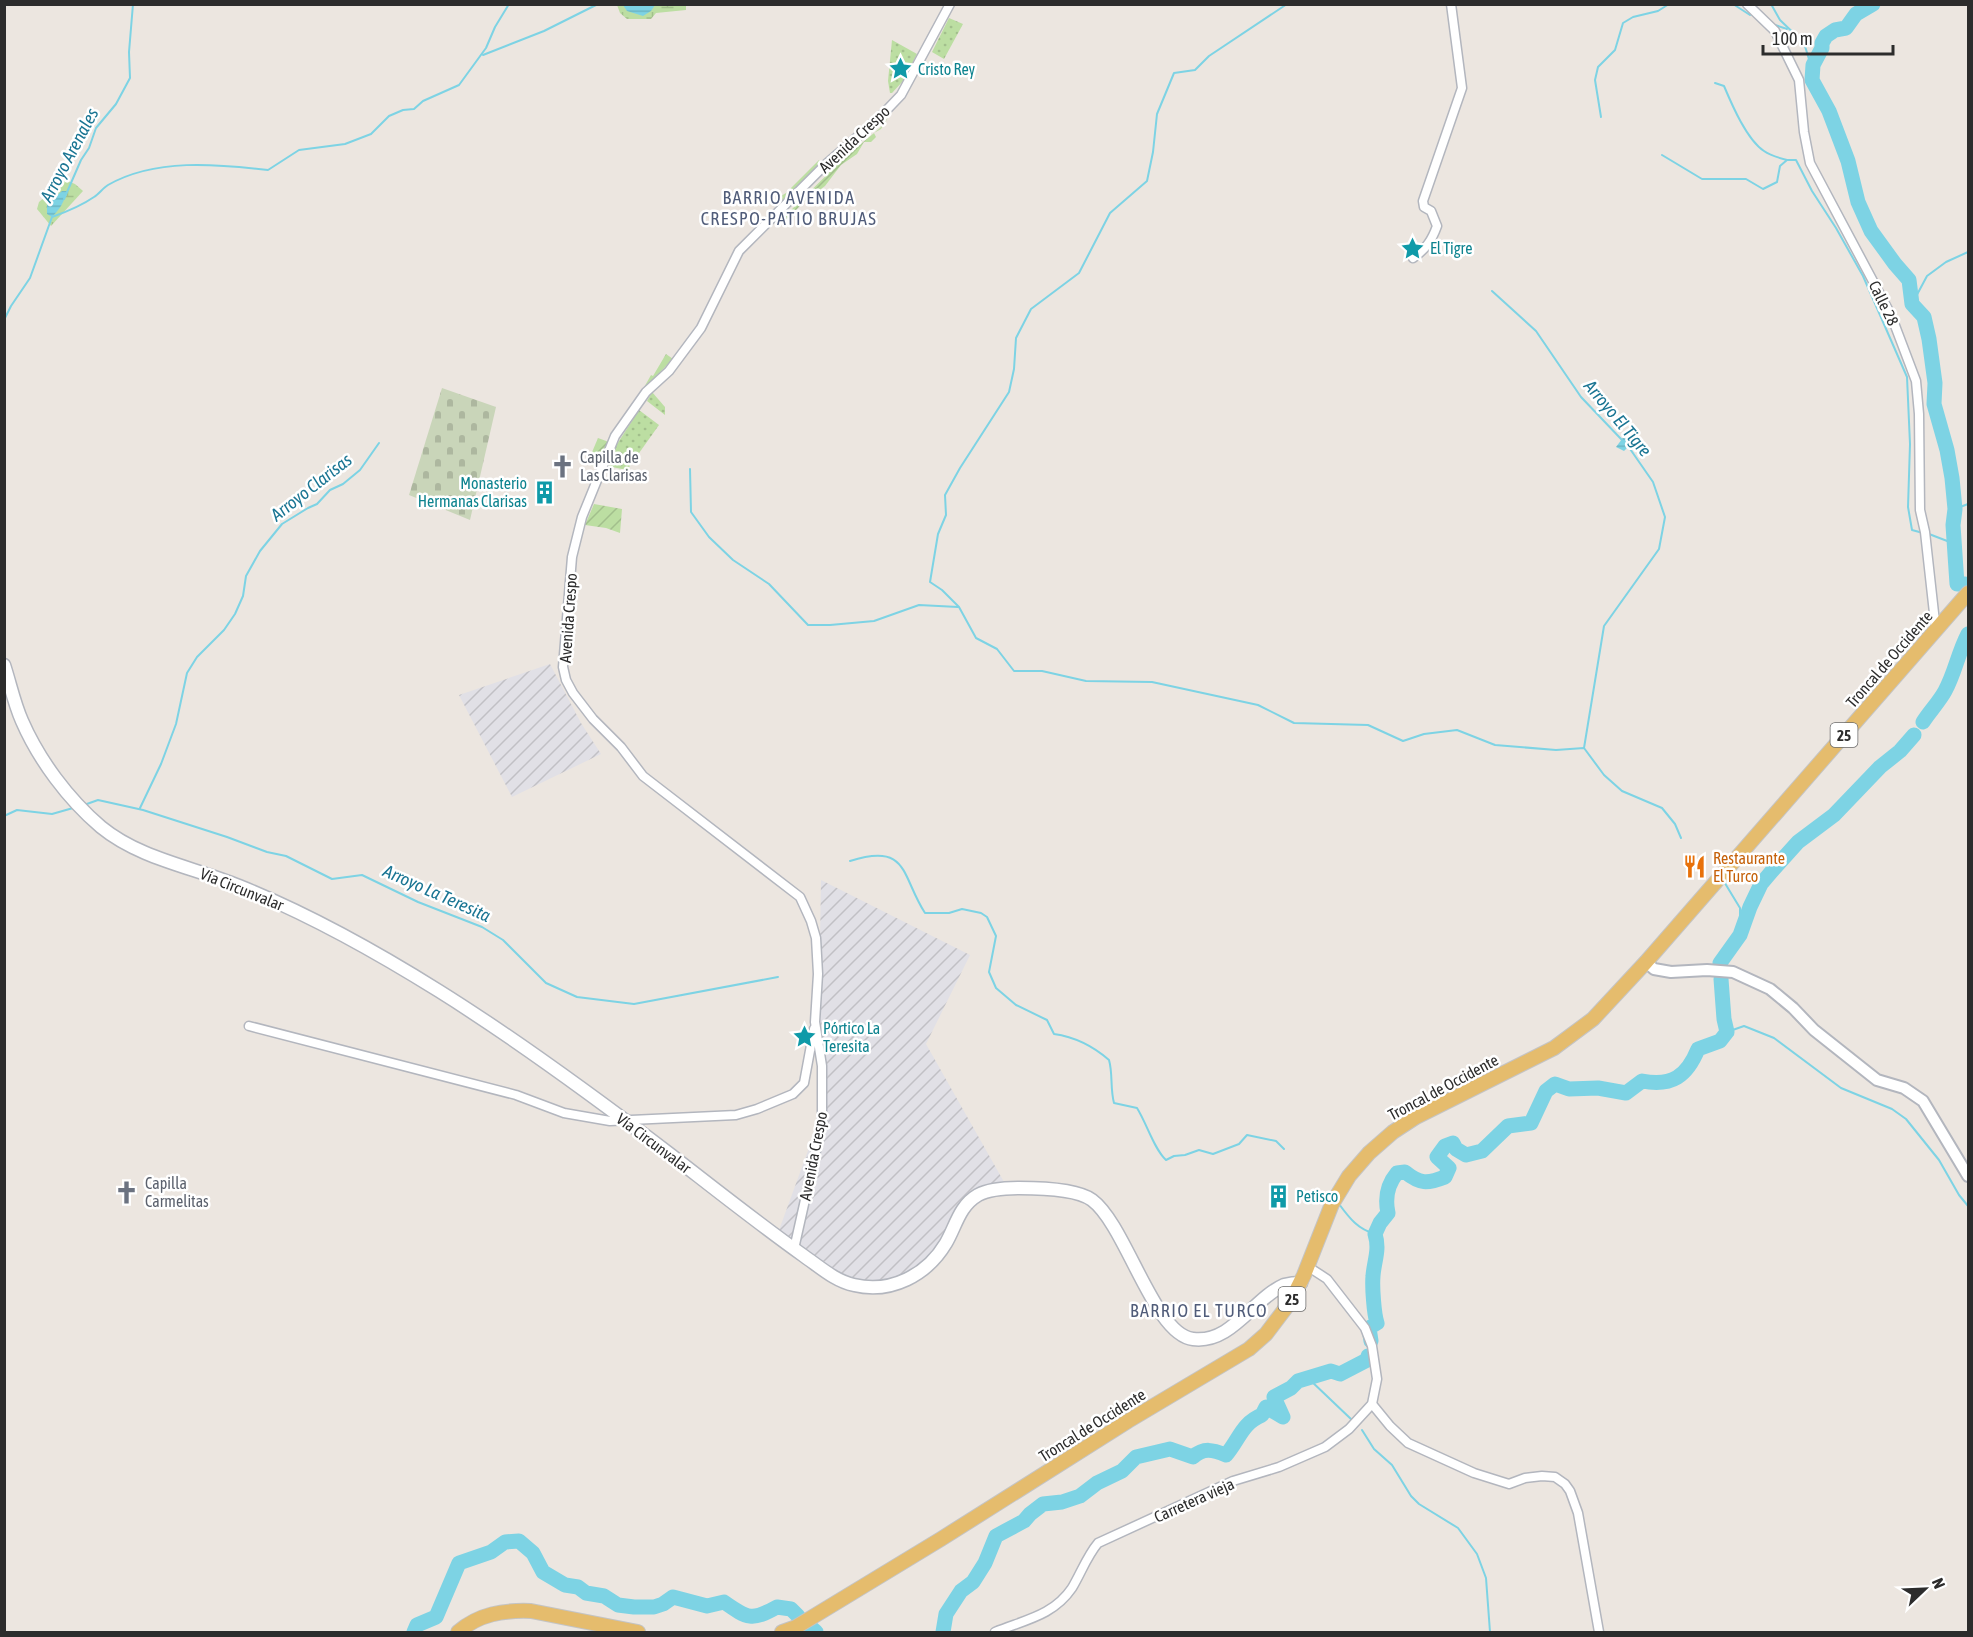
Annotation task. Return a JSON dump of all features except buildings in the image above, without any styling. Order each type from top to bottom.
[{"type":"main road","name":"Troncal de Occidente","points":[[782,1632],[796,1627],[1128,1421],[1249,1349],[1279,1318],[1301,1283],[1332,1204],[1349,1176],[1369,1153],[1393,1132],[1416,1117],[1554,1048],[1600,1012],[1646,963],[1966,596]]},
{"type":"main road","name":"Vía Circunvalar","points":[[4,664],[20,718],[43,762],[100,826],[126,845],[237,885],[303,914],[441,992],[533,1054],[623,1119],[778,1239],[835,1278],[850,1285],[880,1288],[896,1285],[915,1276],[933,1260],[949,1239],[962,1209],[979,1194],[990,1190],[1014,1188],[1053,1190],[1074,1193],[1091,1199],[1108,1218],[1154,1302],[1182,1337],[1196,1340],[1227,1330],[1286,1284],[1301,1283]]},
{"type":"main road","points":[[458,1632],[478,1619],[496,1612],[513,1610],[531,1611],[638,1632]]},
{"type":"street","name":"Avenida Crespo","points":[[794,1249],[822,1124],[822,1066],[815,1022],[818,974],[816,938],[811,921],[800,897],[643,776],[621,747],[593,719],[573,693],[566,680],[563,667],[572,557],[582,517],[610,443],[646,392],[669,371],[701,328],[739,251],[824,165],[879,118],[901,94],[950,4]]},
{"type":"street","points":[[1413,258],[1432,241],[1437,226],[1431,212],[1424,207],[1423,201],[1462,88],[1451,4]]},
{"type":"street","name":"Calle 28","points":[[1747,4],[1775,31],[1798,80],[1810,163],[1891,315],[1916,381],[1919,414],[1920,510],[1925,532],[1936,631]]},
{"type":"street","points":[[1646,963],[1654,969],[1671,972],[1707,969],[1733,972],[1770,989],[1814,1030],[1877,1080],[1904,1088],[1923,1101],[1968,1176]]},
{"type":"street","points":[[249,1026],[516,1095],[564,1113],[610,1121],[736,1114],[757,1109],[794,1094],[804,1083],[815,1022]]},
{"type":"street","points":[[1307,1266],[1327,1279],[1365,1328],[1372,1346],[1377,1379],[1372,1404],[1408,1443],[1474,1473],[1509,1484],[1525,1478],[1542,1476],[1555,1477],[1565,1484],[1578,1513],[1599,1632]]},
{"type":"street","name":"Carretera vieja","points":[[995,1632],[1041,1615],[1061,1602],[1098,1543],[1233,1482],[1279,1467],[1325,1447],[1349,1429],[1372,1404]]},
{"type":"shaded area","points":[[550,664],[581,723],[601,754],[512,797],[459,695]]},
{"type":"shaded area","points":[[821,880],[970,955],[926,1044],[1008,1189],[981,1190],[945,1250],[917,1277],[878,1287],[849,1282],[775,1241],[817,1126]]},
{"type":"green space","points":[[617,5],[686,5],[686,10],[656,13],[651,19],[627,19],[620,13]]},
{"type":"green space","points":[[949,18],[963,24],[944,59],[932,52]]},
{"type":"green space","points":[[892,40],[917,54],[904,80],[890,93],[888,81]]},
{"type":"green space","points":[[874,133],[876,137],[871,142],[864,142],[857,154],[841,165],[825,186],[805,201],[784,222],[785,216],[843,159]]},
{"type":"green space","points":[[819,160],[822,165],[780,202],[776,199],[786,193]]},
{"type":"green space","points":[[65,180],[75,184],[83,191],[51,226],[37,209],[39,202]]},
{"type":"green space","points":[[666,354],[673,359],[642,391],[651,375],[653,376]]},
{"type":"green space","points":[[442,388],[496,407],[470,520],[409,495]]},
{"type":"green space","points":[[652,392],[665,407],[665,415],[647,401]]},
{"type":"green space","points":[[639,410],[659,425],[627,470],[607,466],[610,455]]},
{"type":"green space","points":[[598,438],[609,442],[595,466],[587,464]]},
{"type":"green space","points":[[594,504],[622,509],[620,533],[585,525]]},
{"type":"water","points":[[623,5],[655,5],[643,16],[627,11]]},
{"type":"water","points":[[62,191],[67,191],[65,199],[52,217],[47,214],[47,204]]},
{"type":"water","points":[[1628,431],[1637,438],[1624,451],[1616,447]]},
{"type":"waterway","name":"Arroyo Arenales","points":[[64,199],[81,160],[89,148],[96,128],[116,104],[130,78],[129,52],[133,4]]},
{"type":"waterway","points":[[4,320],[30,278],[52,217],[84,203],[108,185],[146,170],[186,165],[268,170],[299,150],[345,144],[371,134],[389,116],[403,110],[414,109],[423,101],[459,85],[486,48],[509,4]]},
{"type":"waterway","points":[[483,55],[544,31],[598,4]]},
{"type":"waterway","points":[[1287,4],[1209,56],[1195,70],[1174,73],[1157,114],[1147,181],[1110,213],[1079,273],[1031,309],[1016,338],[1014,369],[1009,392],[945,495],[946,515],[938,534],[930,582],[959,607],[976,638],[997,649],[1014,671],[1042,671],[1086,681],[1152,682],[1258,705],[1294,723],[1368,725],[1403,741],[1424,734],[1457,730],[1495,745],[1556,750],[1584,748],[1604,775],[1622,791],[1662,808],[1675,824],[1681,838]]},
{"type":"waterway","points":[[1601,117],[1595,80],[1598,67],[1615,50],[1623,23],[1633,17],[1658,11],[1669,4]]},
{"type":"waterway","points":[[1733,4],[1750,15]]},
{"type":"waterway","points":[[1771,4],[1780,20],[1804,43],[1812,69]]},
{"type":"waterway","points":[[1873,4],[1856,14],[1846,28],[1835,30],[1826,36],[1813,65],[1812,80],[1829,111],[1848,161],[1858,202],[1871,231],[1909,280],[1912,304],[1924,317],[1935,383],[1934,404],[1952,478],[1957,584],[1965,584],[1968,588]]},
{"type":"waterway","points":[[1775,25],[1787,29]]},
{"type":"waterway","points":[[1715,83],[1724,86],[1741,121],[1758,146],[1769,154],[1787,160]]},
{"type":"waterway","points":[[1662,155],[1702,179],[1746,179],[1763,189],[1777,182],[1780,166],[1787,160],[1796,160],[1863,276],[1907,377],[1910,444],[1908,507],[1912,530],[1923,533]]},
{"type":"waterway","points":[[1912,304],[1927,276],[1946,262],[1968,252]]},
{"type":"waterway","name":"Arroyo El Tigre","points":[[1492,291],[1536,331],[1581,397],[1622,440]]},
{"type":"waterway","name":"Arroyo Clarisas","points":[[140,808],[161,764],[176,724],[187,673],[197,657],[224,630],[235,614],[243,596],[246,576],[260,551],[282,524],[317,504],[330,490],[343,484],[360,470],[379,443]]},
{"type":"waterway","name":"Arroyo El Tigre","points":[[1584,748],[1604,626],[1659,549],[1665,517],[1653,482],[1628,446]]},
{"type":"waterway","points":[[690,469],[691,512],[709,537],[733,560],[769,584],[808,625],[874,621],[919,605],[958,607]]},
{"type":"waterway","points":[[1955,509],[1968,504]]},
{"type":"waterway","points":[[1929,534],[1955,544]]},
{"type":"waterway","points":[[1923,722],[1945,691],[1968,634]]},
{"type":"waterway","points":[[1720,963],[1740,935],[1761,884],[1772,871],[1798,842],[1834,815],[1914,735]]},
{"type":"waterway","name":"Arroyo La Teresita","points":[[84,805],[98,800],[143,810],[267,852],[286,856],[332,879],[362,875],[418,902],[482,927],[503,940],[546,983],[577,997],[634,1004],[778,977]]},
{"type":"waterway","name":"Arroyo La Teresita","points":[[4,816],[17,810],[52,814],[73,808]]},
{"type":"waterway","points":[[850,861],[869,856],[893,859],[901,866],[925,913],[949,913],[962,909],[981,913],[987,917],[996,936],[989,972],[996,988],[1016,1005],[1047,1020],[1054,1034],[1083,1043],[1097,1050],[1109,1060],[1114,1103],[1137,1108],[1166,1160],[1199,1150],[1213,1154],[1239,1144],[1247,1135],[1276,1141],[1284,1149]]},
{"type":"waterway","points":[[1723,880],[1740,908],[1740,935]]},
{"type":"waterway","points":[[1371,1341],[1369,1328],[1377,1323],[1373,1287],[1377,1250],[1375,1234],[1388,1213],[1388,1192],[1397,1173],[1405,1172],[1424,1182],[1445,1177],[1449,1168],[1437,1157],[1445,1146],[1453,1143],[1456,1149],[1466,1155],[1482,1151],[1508,1126],[1531,1123],[1546,1091],[1555,1084],[1569,1089],[1598,1088],[1626,1093],[1642,1081],[1662,1082],[1677,1077],[1689,1066],[1698,1049],[1720,1041],[1727,1032],[1721,979]]},
{"type":"waterway","points":[[1727,1032],[1744,1026],[1774,1038],[1841,1088],[1892,1109],[1906,1119],[1939,1160],[1968,1206]]},
{"type":"waterway","points":[[1339,1204],[1355,1223],[1375,1234]]},
{"type":"waterway","points":[[943,1632],[946,1614],[961,1591],[973,1582],[985,1563],[996,1536],[1024,1521],[1043,1504],[1062,1502],[1080,1496],[1097,1483],[1122,1471],[1136,1457],[1170,1449],[1193,1457],[1209,1450],[1226,1455],[1245,1427],[1262,1415],[1266,1407],[1283,1417],[1274,1397],[1291,1388],[1298,1381],[1331,1371],[1340,1374],[1367,1360],[1368,1356]]},
{"type":"waterway","points":[[1309,1379],[1352,1420]]},
{"type":"waterway","points":[[1362,1430],[1374,1449],[1392,1465],[1411,1496],[1419,1504],[1458,1528],[1477,1554],[1486,1578],[1490,1632]]},
{"type":"waterway","points":[[414,1632],[417,1625],[436,1617],[459,1563],[491,1552],[505,1542],[519,1541],[533,1553],[543,1572],[565,1585],[578,1587],[586,1593],[604,1596],[618,1605],[654,1607],[673,1597],[707,1606],[724,1602],[750,1616],[762,1615],[777,1607],[791,1609],[798,1616]]},
{"type":"waterway","points":[[808,1625],[816,1632]]},
{"type":"place","name":"Cristo Rey","points":[[900,69]]},
{"type":"place","name":"El Tigre","points":[[1412,248]]},
{"type":"place","name":"Capilla de Las Clarisas","points":[[562,466]]},
{"type":"place","name":"Monasterio Hermanas Clarisas","points":[[545,492]]},
{"type":"place","name":"Restaurante El Turco","points":[[1695,867]]},
{"type":"place","name":"Pórtico La Teresita","points":[[805,1037]]},
{"type":"place","name":"Capilla Carmelitas","points":[[127,1192]]},
{"type":"place","name":"Petisco","points":[[1278,1196]]},
{"type":"district","name":"BARRIO AVENIDA CRESPO-PATIO BRUJAS","points":[[789,207]]},
{"type":"district","name":"BARRIO EL TURCO","points":[[1199,1310]]}]
